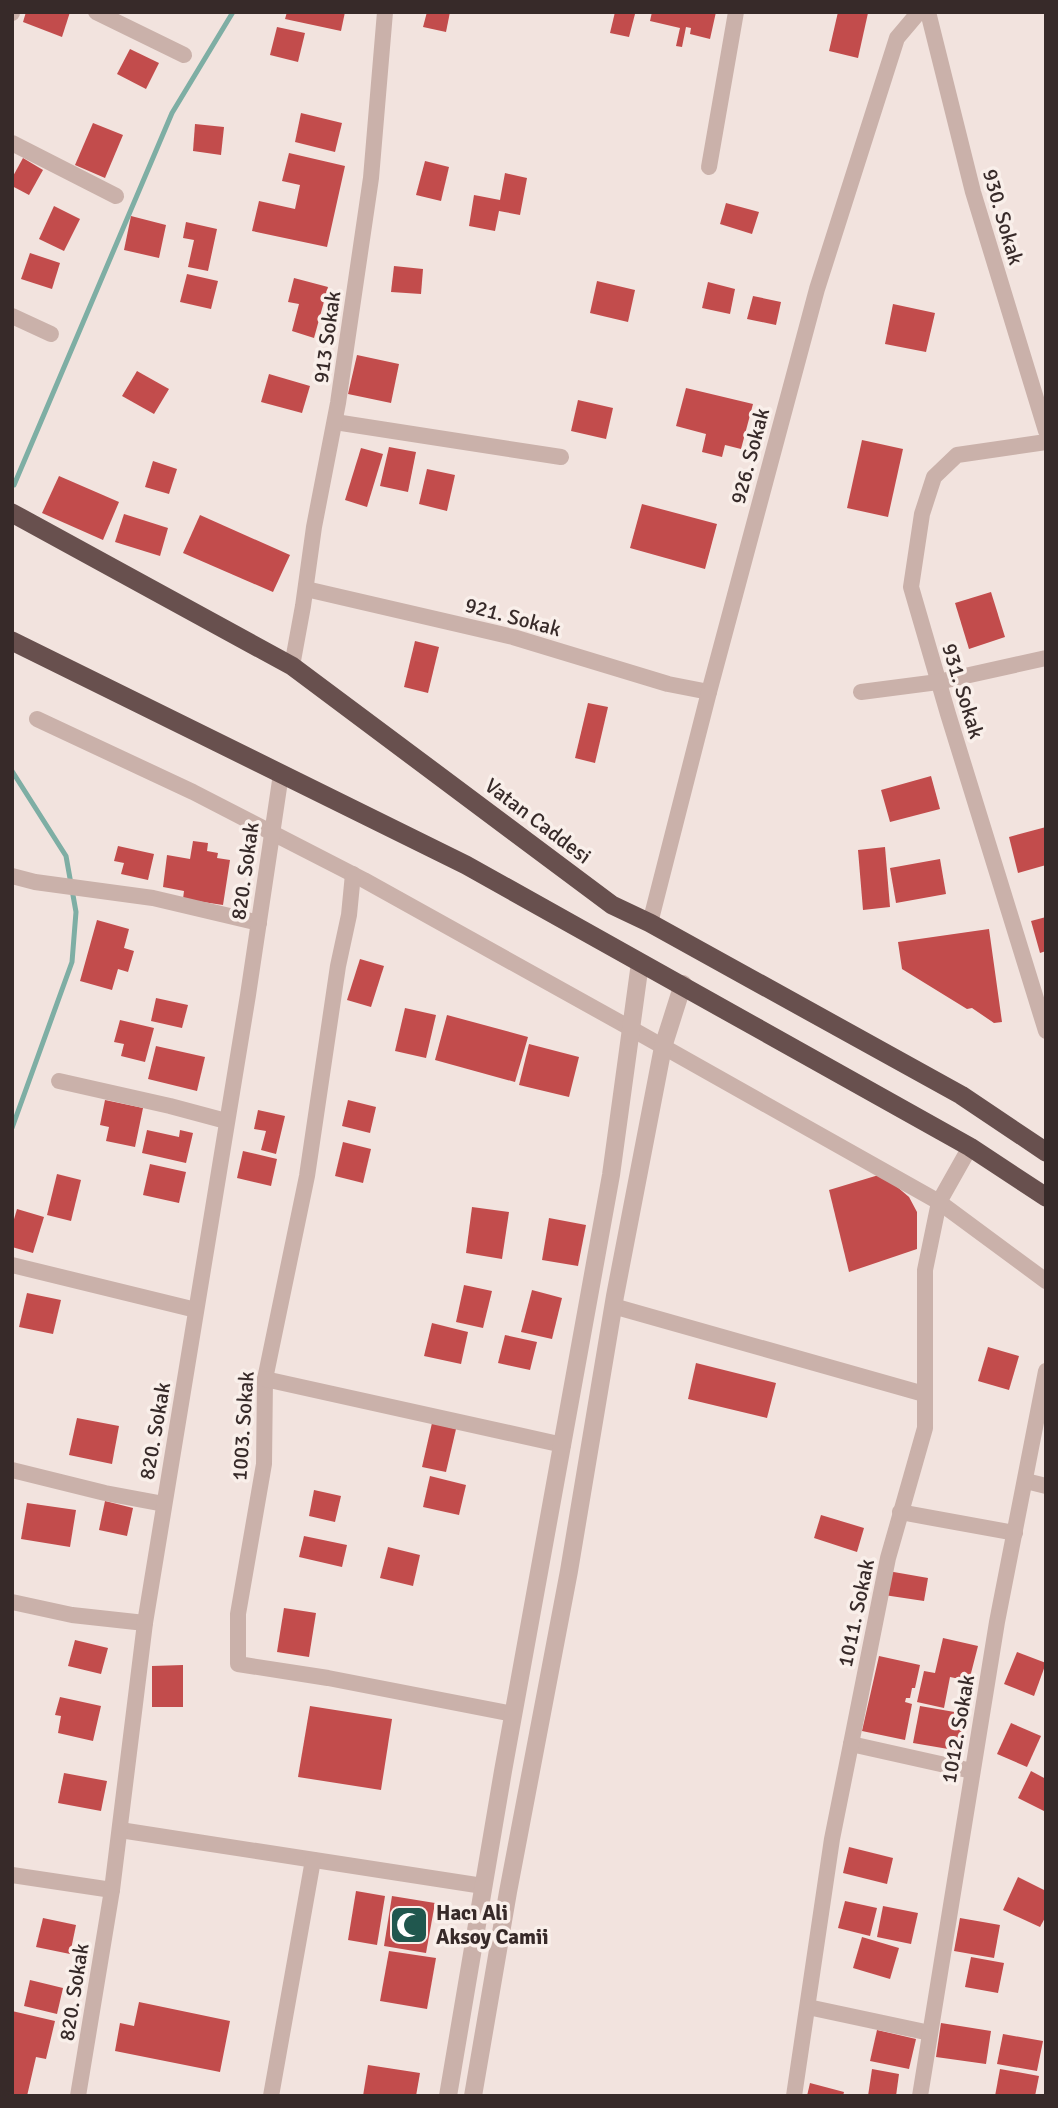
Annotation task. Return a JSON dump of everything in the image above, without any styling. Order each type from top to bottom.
[{"type":"highway","name":"Vatan Caddesi","points":[[12,513],[292,666],[611,905],[650,923],[961,1095],[1045,1147]]},
{"type":"highway","points":[[12,641],[466,865],[970,1147],[1046,1197]]},
{"type":"street","points":[[96,12],[184,55]]},
{"type":"street","name":"913 Sokak","points":[[292,666],[314,527],[335,422],[371,178],[385,12]]},
{"type":"street","points":[[709,167],[736,12]]},
{"type":"street","name":"926. Sokak","points":[[650,923],[817,289],[897,38],[919,12]]},
{"type":"street","name":"930. Sokak","points":[[928,12],[972,192],[1046,430]]},
{"type":"street","points":[[12,143],[116,197]]},
{"type":"street","points":[[12,316],[51,334]]},
{"type":"street","points":[[335,422],[561,457]]},
{"type":"street","name":"931. Sokak","points":[[1045,1028],[911,587],[922,514],[934,477],[957,455],[1046,442]]},
{"type":"street","name":"921. Sokak","points":[[306,589],[513,637],[668,684],[709,692]]},
{"type":"street","points":[[861,691],[938,681],[1046,658]]},
{"type":"street","points":[[37,719],[193,792],[353,874],[630,1028],[939,1202],[1046,1281]]},
{"type":"street","name":"820. Sokak","points":[[78,2096],[112,1890],[145,1623],[281,774]]},
{"type":"street","name":"1003. Sokak","points":[[353,874],[349,915],[338,966],[307,1176],[265,1379],[264,1464],[238,1614],[238,1664],[328,1678],[513,1714]]},
{"type":"street","points":[[12,876],[35,882],[153,898],[259,923]]},
{"type":"street","points":[[448,2096],[513,1714],[611,1174],[640,963]]},
{"type":"street","points":[[473,2096],[508,1892],[569,1571],[613,1306],[663,1047],[682,984]]},
{"type":"street","points":[[59,1082],[170,1105],[226,1121]]},
{"type":"street","name":"1011. Sokak","points":[[794,2096],[832,1839],[850,1744],[888,1558],[925,1428],[925,1270],[939,1202],[970,1147]]},
{"type":"street","points":[[12,1265],[196,1310]]},
{"type":"street","points":[[613,1306],[924,1394]]},
{"type":"street","name":"1012. Sokak","points":[[920,2096],[972,1771],[1046,1371]]},
{"type":"street","points":[[265,1379],[563,1445]]},
{"type":"street","points":[[12,1470],[104,1493],[164,1504]]},
{"type":"street","points":[[1026,1481],[1046,1486]]},
{"type":"street","points":[[900,1512],[1015,1533]]},
{"type":"street","points":[[12,1602],[72,1615],[145,1623]]},
{"type":"street","points":[[850,1744],[972,1771]]},
{"type":"street","points":[[120,1830],[483,1886]]},
{"type":"street","points":[[271,2096],[313,1860]]},
{"type":"street","points":[[12,1875],[112,1890]]},
{"type":"street","points":[[808,2007],[930,2033]]},
{"type":"building","points":[[26,12],[70,12],[62,37],[23,22]]},
{"type":"building","points":[[287,12],[345,12],[341,31],[285,19]]},
{"type":"building","points":[[427,12],[450,12],[446,32],[423,27]]},
{"type":"building","points":[[615,12],[635,14],[629,37],[610,33]]},
{"type":"building","points":[[652,12],[716,12],[710,39],[690,34],[691,28],[686,27],[682,47],[676,46],[680,28],[650,21]]},
{"type":"building","points":[[838,12],[868,13],[858,58],[829,51]]},
{"type":"building","points":[[277,27],[305,33],[298,62],[270,55]]},
{"type":"building","points":[[130,49],[159,63],[146,89],[117,74]]},
{"type":"building","points":[[301,113],[342,123],[335,152],[295,142]]},
{"type":"building","points":[[93,123],[123,135],[105,178],[75,165]]},
{"type":"building","points":[[195,124],[224,127],[221,155],[193,151]]},
{"type":"building","points":[[289,153],[345,166],[327,247],[252,231],[259,201],[295,209],[300,185],[282,181]]},
{"type":"building","points":[[23,158],[43,170],[29,195],[12,186],[12,178]]},
{"type":"building","points":[[425,161],[449,167],[441,201],[416,195]]},
{"type":"building","points":[[505,173],[527,178],[520,215],[499,211],[495,231],[469,226],[474,195],[500,200]]},
{"type":"building","points":[[726,203],[759,212],[752,234],[720,224]]},
{"type":"building","points":[[54,206],[80,219],[64,251],[39,239]]},
{"type":"building","points":[[131,216],[166,225],[159,258],[124,250]]},
{"type":"building","points":[[186,222],[217,229],[208,271],[188,267],[194,240],[183,238]]},
{"type":"building","points":[[30,253],[60,263],[52,289],[21,279]]},
{"type":"building","points":[[394,266],[423,269],[421,294],[391,292]]},
{"type":"building","points":[[187,274],[218,281],[211,309],[180,302]]},
{"type":"building","points":[[294,278],[328,287],[314,338],[292,331],[299,304],[288,302]]},
{"type":"building","points":[[597,281],[635,290],[628,322],[590,313]]},
{"type":"building","points":[[708,282],[735,289],[730,314],[702,308]]},
{"type":"building","points":[[753,296],[781,302],[776,325],[747,319]]},
{"type":"building","points":[[893,304],[935,313],[926,352],[885,344]]},
{"type":"building","points":[[357,355],[399,364],[391,403],[348,394]]},
{"type":"building","points":[[137,371],[169,389],[154,414],[122,396]]},
{"type":"building","points":[[269,374],[310,386],[302,413],[261,402]]},
{"type":"building","points":[[686,388],[753,404],[741,449],[725,445],[722,457],[702,452],[706,434],[676,426]]},
{"type":"building","points":[[578,400],[613,408],[606,439],[571,431]]},
{"type":"building","points":[[862,440],[903,449],[888,517],[847,508]]},
{"type":"building","points":[[389,447],[416,452],[408,492],[380,486]]},
{"type":"building","points":[[361,448],[383,454],[367,507],[345,500]]},
{"type":"building","points":[[153,461],[177,469],[169,494],[145,487]]},
{"type":"building","points":[[427,469],[455,475],[447,511],[419,504]]},
{"type":"building","points":[[59,476],[119,502],[103,540],[42,513]]},
{"type":"building","points":[[642,504],[717,524],[705,569],[630,548]]},
{"type":"building","points":[[124,514],[168,528],[160,556],[115,542]]},
{"type":"building","points":[[200,515],[290,555],[273,592],[183,553]]},
{"type":"building","points":[[991,592],[1005,637],[969,649],[955,603]]},
{"type":"building","points":[[415,641],[439,647],[428,693],[404,687]]},
{"type":"building","points":[[588,703],[608,707],[595,763],[575,758]]},
{"type":"building","points":[[931,776],[940,809],[890,822],[881,790]]},
{"type":"building","points":[[1046,827],[1046,865],[1018,873],[1009,837]]},
{"type":"building","points":[[193,841],[208,843],[207,851],[218,853],[217,858],[230,860],[223,905],[183,899],[184,891],[163,887],[167,855],[190,859]]},
{"type":"building","points":[[118,846],[154,854],[148,880],[121,874],[124,863],[114,861]]},
{"type":"building","points":[[885,847],[890,907],[863,910],[858,850]]},
{"type":"building","points":[[940,859],[946,894],[896,903],[890,868]]},
{"type":"building","points":[[1046,917],[1046,951],[1040,953],[1031,921]]},
{"type":"building","points":[[97,920],[129,929],[124,948],[134,951],[128,972],[118,969],[112,990],[80,981]]},
{"type":"building","points":[[989,929],[1002,1022],[994,1023],[972,1008],[967,1009],[902,969],[898,942]]},
{"type":"building","points":[[360,959],[384,966],[371,1007],[347,1000]]},
{"type":"building","points":[[156,998],[188,1005],[182,1028],[151,1021]]},
{"type":"building","points":[[405,1008],[436,1015],[426,1058],[395,1051]]},
{"type":"building","points":[[447,1015],[528,1037],[515,1082],[435,1060]]},
{"type":"building","points":[[120,1020],[154,1028],[145,1062],[121,1056],[124,1044],[114,1042]]},
{"type":"building","points":[[529,1044],[579,1057],[569,1097],[519,1085]]},
{"type":"building","points":[[156,1046],[205,1057],[197,1091],[148,1079]]},
{"type":"building","points":[[105,1100],[143,1108],[135,1147],[106,1141],[109,1127],[100,1125]]},
{"type":"building","points":[[348,1100],[376,1107],[370,1133],[342,1126]]},
{"type":"building","points":[[258,1110],[285,1116],[276,1154],[261,1150],[266,1131],[254,1129]]},
{"type":"building","points":[[147,1130],[179,1137],[180,1130],[193,1133],[186,1163],[142,1153]]},
{"type":"building","points":[[343,1142],[371,1149],[363,1183],[335,1176]]},
{"type":"building","points":[[243,1151],[277,1159],[271,1186],[237,1178]]},
{"type":"building","points":[[150,1164],[186,1172],[179,1203],[143,1195]]},
{"type":"building","points":[[57,1174],[81,1180],[71,1221],[47,1215]]},
{"type":"building","points":[[882,1174],[909,1197],[917,1212],[917,1249],[849,1272],[829,1190]]},
{"type":"building","points":[[472,1207],[509,1212],[502,1259],[466,1253]]},
{"type":"building","points":[[17,1209],[44,1217],[33,1253],[12,1247],[12,1226]]},
{"type":"building","points":[[549,1218],[586,1225],[578,1266],[542,1260]]},
{"type":"building","points":[[464,1285],[492,1291],[483,1328],[456,1322]]},
{"type":"building","points":[[532,1290],[562,1298],[552,1339],[521,1332]]},
{"type":"building","points":[[27,1293],[61,1300],[53,1334],[19,1327]]},
{"type":"building","points":[[432,1323],[468,1332],[461,1364],[424,1356]]},
{"type":"building","points":[[505,1335],[537,1342],[530,1370],[498,1363]]},
{"type":"building","points":[[988,1347],[1019,1356],[1009,1390],[978,1381]]},
{"type":"building","points":[[696,1363],[776,1383],[767,1418],[688,1399]]},
{"type":"building","points":[[77,1418],[119,1426],[112,1464],[69,1455]]},
{"type":"building","points":[[432,1423],[456,1429],[446,1472],[422,1467]]},
{"type":"building","points":[[430,1476],[466,1485],[459,1515],[423,1507]]},
{"type":"building","points":[[314,1490],[341,1496],[335,1522],[309,1516]]},
{"type":"building","points":[[105,1501],[133,1508],[127,1536],[99,1530]]},
{"type":"building","points":[[27,1503],[76,1510],[70,1547],[21,1539]]},
{"type":"building","points":[[821,1515],[864,1528],[857,1552],[814,1538]]},
{"type":"building","points":[[304,1536],[347,1545],[342,1567],[299,1557]]},
{"type":"building","points":[[388,1547],[420,1555],[413,1586],[380,1578]]},
{"type":"building","points":[[888,1571],[928,1578],[924,1601],[884,1595]]},
{"type":"building","points":[[284,1608],[316,1613],[309,1657],[277,1652]]},
{"type":"building","points":[[943,1638],[978,1646],[969,1681],[950,1677],[944,1708],[917,1702],[924,1671],[935,1673]]},
{"type":"building","points":[[75,1640],[108,1648],[101,1674],[68,1666]]},
{"type":"building","points":[[1017,1652],[1046,1663],[1034,1696],[1004,1684]]},
{"type":"building","points":[[879,1656],[920,1665],[915,1688],[912,1688],[910,1698],[906,1698],[905,1702],[912,1704],[905,1740],[862,1731]]},
{"type":"building","points":[[183,1665],[183,1707],[152,1707],[152,1666]]},
{"type":"building","points":[[60,1697],[101,1706],[93,1741],[58,1733],[61,1716],[55,1715]]},
{"type":"building","points":[[310,1706],[392,1719],[381,1790],[298,1777]]},
{"type":"building","points":[[920,1706],[966,1714],[960,1751],[913,1743]]},
{"type":"building","points":[[1011,1723],[1041,1736],[1027,1767],[997,1754]]},
{"type":"building","points":[[1031,1771],[1046,1779],[1046,1812],[1018,1798]]},
{"type":"building","points":[[64,1773],[107,1781],[101,1811],[58,1803]]},
{"type":"building","points":[[849,1847],[893,1858],[887,1884],[843,1873]]},
{"type":"building","points":[[1018,1877],[1046,1891],[1046,1916],[1040,1927],[1003,1910]]},
{"type":"building","points":[[356,1891],[385,1896],[377,1945],[348,1940]]},
{"type":"building","name":"Hacı Ali Aksoy Camii","points":[[392,1896],[435,1903],[426,1953],[384,1946]]},
{"type":"building","points":[[845,1901],[877,1908],[870,1936],[838,1928]]},
{"type":"building","points":[[883,1906],[918,1913],[911,1944],[877,1937]]},
{"type":"building","points":[[43,1918],[76,1925],[70,1954],[36,1947]]},
{"type":"building","points":[[960,1918],[1000,1925],[994,1958],[954,1951]]},
{"type":"building","points":[[862,1937],[899,1948],[890,1979],[853,1968]]},
{"type":"building","points":[[389,1951],[436,1958],[427,2009],[380,2001]]},
{"type":"building","points":[[971,1957],[1004,1963],[998,1993],[965,1987]]},
{"type":"building","points":[[30,1980],[63,1988],[57,2014],[24,2006]]},
{"type":"building","points":[[139,2002],[230,2021],[220,2072],[115,2051],[120,2023],[134,2026]]},
{"type":"building","points":[[12,2011],[55,2021],[46,2059],[36,2057],[27,2096],[12,2096]]},
{"type":"building","points":[[941,2023],[991,2031],[986,2064],[936,2057]]},
{"type":"building","points":[[877,2030],[916,2039],[909,2069],[870,2061]]},
{"type":"building","points":[[1003,2034],[1043,2041],[1037,2071],[997,2064]]},
{"type":"building","points":[[368,2065],[420,2073],[416,2096],[363,2096]]},
{"type":"building","points":[[872,2069],[899,2074],[896,2096],[868,2096]]},
{"type":"building","points":[[1000,2069],[1039,2076],[1035,2096],[995,2096]]},
{"type":"building","points":[[810,2083],[844,2092],[843,2096],[807,2096]]},
{"type":"waterway","points":[[14,485],[172,113],[233,12]]},
{"type":"waterway","points":[[12,771],[66,856],[76,912],[72,962],[12,1128]]},
{"type":"place","name":"Hacı Ali Aksoy Camii","points":[[409,1925]]}]
